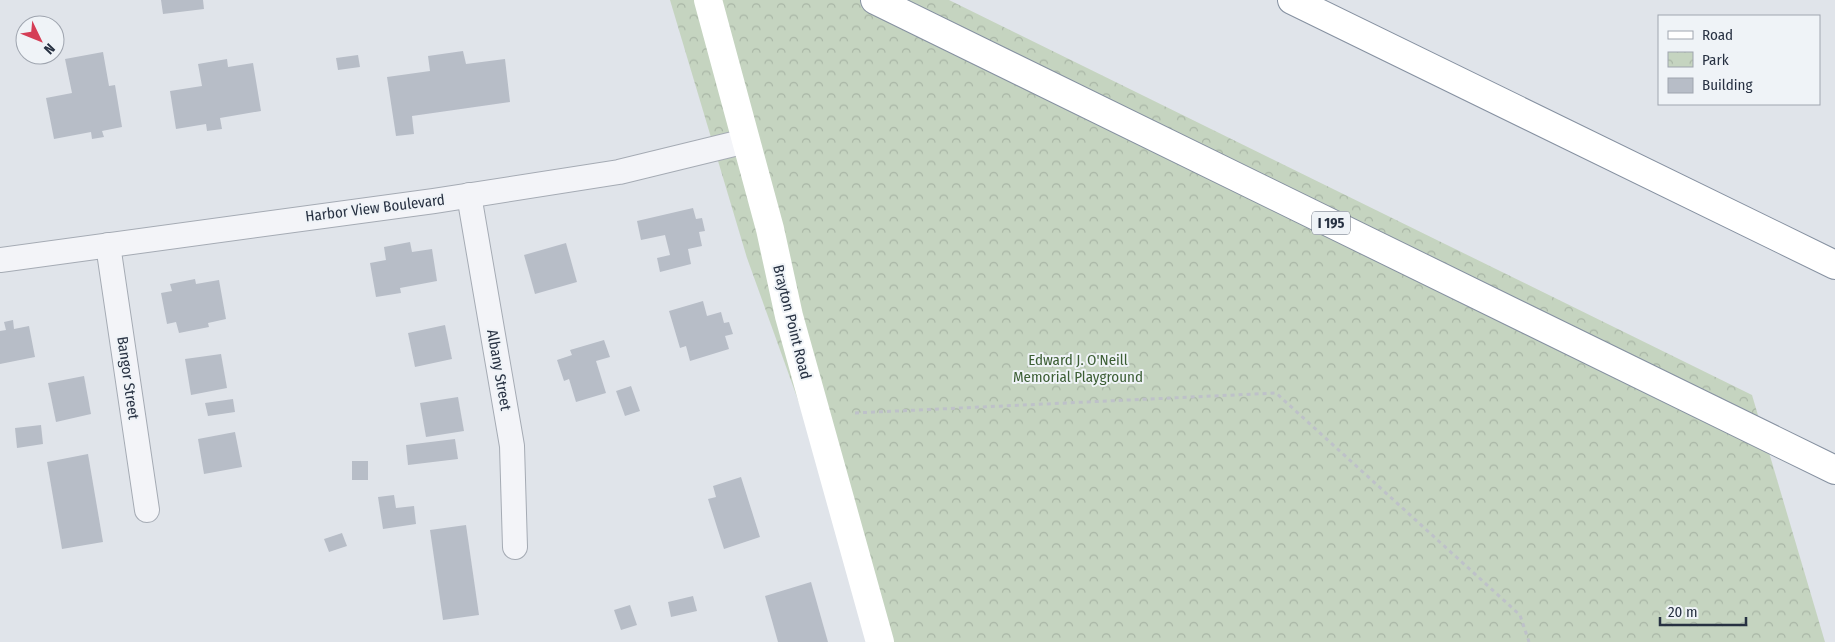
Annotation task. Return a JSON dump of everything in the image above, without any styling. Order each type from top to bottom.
[{"type":"main road","name":"Brayton Point Road","points":[[708,0],[770,229],[789,316],[880,642]]},
{"type":"main road","name":"I 195","points":[[875,0],[1835,470]]},
{"type":"main road","points":[[1292,0],[1835,265]]},
{"type":"main road","points":[[1787,446],[1835,476]]},
{"type":"street","name":"Harbor View Boulevard","points":[[0,260],[469,196],[619,172],[746,141]]},
{"type":"street","name":"Albany Street","points":[[469,196],[512,446],[515,547]]},
{"type":"street","name":"Bangor Street","points":[[108,245],[147,510]]},
{"type":"path","points":[[855,413],[1276,393],[1520,615],[1529,642]]},
{"type":"green space","name":"Edward J. O'Neill Memorial Playground","points":[[670,0],[949,0],[1752,395],[1825,642],[885,642],[747,258]]},
{"type":"building","points":[[161,0],[203,0],[204,9],[163,14]]},
{"type":"building","points":[[463,51],[466,64],[505,59],[510,102],[412,116],[414,134],[396,136],[387,77],[430,71],[428,56]]},
{"type":"building","points":[[103,52],[109,86],[115,85],[122,127],[102,131],[104,137],[92,139],[91,132],[54,139],[46,98],[72,93],[65,59]]},
{"type":"building","points":[[358,55],[360,67],[338,70],[336,58]]},
{"type":"building","points":[[227,59],[228,67],[253,63],[261,111],[220,118],[222,129],[207,131],[206,124],[176,129],[170,91],[202,86],[198,64]]},
{"type":"building","points":[[693,208],[696,219],[702,218],[705,231],[699,232],[702,246],[688,249],[691,264],[660,272],[657,258],[670,255],[665,235],[641,240],[637,221]]},
{"type":"building","points":[[410,242],[412,252],[432,249],[437,281],[400,288],[401,293],[376,297],[370,263],[386,260],[384,247]]},
{"type":"building","points":[[566,243],[577,282],[535,294],[524,255]]},
{"type":"building","points":[[195,279],[196,284],[219,280],[226,319],[208,323],[209,327],[179,333],[176,322],[167,324],[161,293],[172,291],[170,284]]},
{"type":"building","points":[[703,301],[707,316],[721,312],[724,323],[729,322],[733,334],[725,336],[729,349],[690,361],[686,346],[680,348],[669,311]]},
{"type":"building","points":[[13,320],[14,329],[29,326],[35,357],[0,364],[0,331],[6,330],[4,322]]},
{"type":"building","points":[[445,325],[452,359],[415,367],[408,333]]},
{"type":"building","points":[[604,340],[610,357],[596,361],[606,393],[576,402],[569,379],[564,381],[557,360],[572,355],[570,350]]},
{"type":"building","points":[[221,354],[227,388],[191,395],[185,359]]},
{"type":"building","points":[[84,376],[91,414],[56,422],[48,383]]},
{"type":"building","points":[[631,386],[640,411],[625,416],[616,391]]},
{"type":"building","points":[[458,397],[464,431],[426,437],[420,403]]},
{"type":"building","points":[[233,399],[235,412],[208,416],[205,403]]},
{"type":"building","points":[[41,425],[43,444],[17,448],[15,428]]},
{"type":"building","points":[[235,432],[242,467],[204,474],[198,439]]},
{"type":"building","points":[[455,439],[458,459],[408,465],[406,445]]},
{"type":"building","points":[[88,454],[103,542],[62,549],[47,462]]},
{"type":"building","points":[[352,461],[368,461],[368,480],[352,480]]},
{"type":"building","points":[[741,477],[760,537],[724,549],[708,499],[716,497],[713,486]]},
{"type":"building","points":[[394,495],[396,508],[414,506],[416,524],[383,529],[378,497]]},
{"type":"building","points":[[466,525],[479,615],[443,620],[430,530]]},
{"type":"building","points":[[342,533],[347,546],[329,552],[324,539]]},
{"type":"building","points":[[811,582],[828,642],[778,642],[765,596]]},
{"type":"building","points":[[693,596],[697,611],[671,617],[668,602]]},
{"type":"building","points":[[630,605],[637,625],[621,630],[614,610]]}]
